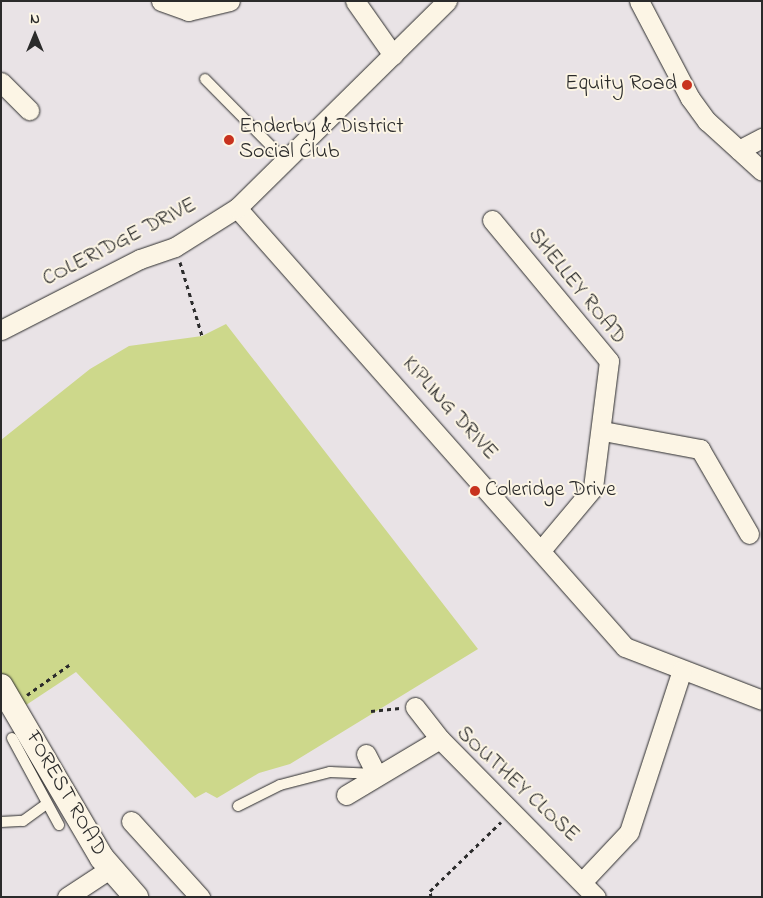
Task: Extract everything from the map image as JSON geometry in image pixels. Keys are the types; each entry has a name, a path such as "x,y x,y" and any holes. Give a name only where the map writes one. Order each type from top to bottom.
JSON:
{"street":[{"path":"161,1 188,11 230,1"},
{"path":"355,1 393,55"},
{"name":"COLERIDGE DRIVE","path":"1,330 140,259 175,247 237,208 447,1"},
{"path":"638,1 690,98 707,121 762,171"},
{"path":"4,92 29,110"},
{"path":"740,150 762,138"},
{"name":"KIPLING DRIVE","path":"237,208 542,549 625,647 762,700"},
{"name":"SHELLEY ROAD","path":"492,220 609,361 603,431 594,488 542,549"},
{"path":"603,431 700,449 749,534"},
{"path":"583,881 629,832 682,670"},
{"name":"FOREST ROAD","path":"7,695 111,868 136,897"},
{"path":"416,707 440,739"},
{"name":"SOUTHEY CLOSE","path":"346,795 376,774 401,766 440,739 583,881 596,897"},
{"path":"366,754 376,774"},
{"path":"131,821 200,897"},
{"path":"67,897 111,868"}],"lane":[{"path":"205,79 286,161"},
{"path":"12,738 59,825"},
{"path":"238,806 280,786 330,772 376,774"},
{"path":"1,822 23,820 46,804"}],"path":[{"path":"175,247 202,336"},
{"path":"7,695 69,665"},
{"path":"371,711 416,707"},
{"path":"431,897 430,891 512,812"}],"green space":[{"path":"226,324 478,649 290,764 259,773 217,798 206,792 195,798 76,672 17,711 1,686 1,440 90,369 129,346 202,336"}],"place":[{"name":"Equity Road","path":"687,85"},
{"name":"Enderby & District Social Club","path":"229,140"},
{"name":"Coleridge Drive","path":"475,491"}]}
